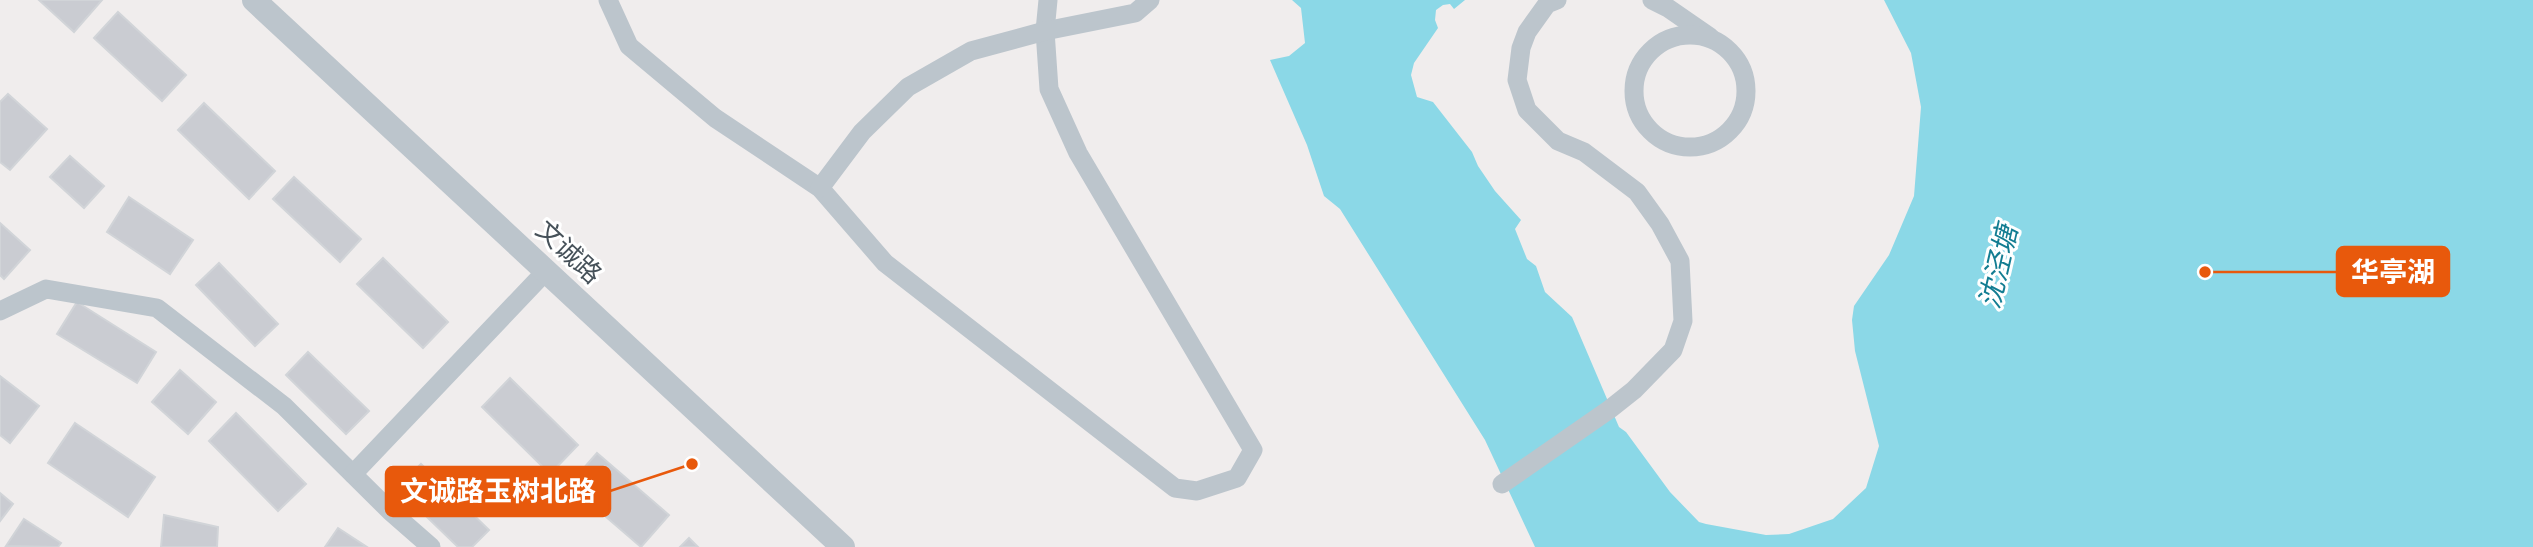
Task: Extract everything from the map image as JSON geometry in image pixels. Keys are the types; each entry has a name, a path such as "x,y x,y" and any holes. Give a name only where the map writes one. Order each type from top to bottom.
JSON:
{"street":[{"name":"文诚路","path":"254,0 844,547"},
{"path":"608,0 629,46 715,118 820,188 885,263 1175,488 1197,491 1237,478 1253,450 1078,153 1049,89 1045,31 1048,0"},
{"path":"820,188 862,132 908,88 971,51 1045,31 1135,13 1150,0"},
{"path":"1502,484 1634,390 1673,350 1684,321 1680,261 1660,224 1637,192 1584,152 1558,141 1527,110 1517,80 1521,48 1527,32 1547,4 1557,0"},
{"path":"1652,0 1668,8 1715,40 1730,51 1741,65 1746,83 1746,101 1740,119 1729,133 1714,143 1696,148 1678,147 1660,140 1646,127 1636,110 1633,91 1636,72 1646,56 1660,43 1677,36 1696,35 1715,40"},
{"path":"353,474 546,271"},
{"path":"0,311 46,289 157,308 284,406 390,512 430,547"}],"water":[{"name":"沈泾塘","path":"1292,0 1465,0 1454,9 1450,4 1436,10 1438,28 1414,63 1411,75 1417,97 1433,102 1472,152 1495,191 1521,220 1515,229 1527,259 1536,266 1545,292 1572,317 1619,427 1626,432 1670,492 1699,522 1766,535 1789,534 1833,519 1866,488 1879,446 1855,351 1852,320 1854,306 1889,255 1914,196 1921,107 1911,53 1884,0 2533,0 2533,547 1535,547 1485,440 1340,209 1324,196 1307,145 1270,60 1289,56 1305,43 1301,8"}],"building":[{"path":"39,0 102,0 74,32"},
{"path":"118,12 186,75 162,101 94,38"},
{"path":"8,94 47,129 10,170 0,162 0,102"},
{"path":"204,103 275,171 249,199 178,130"},
{"path":"70,156 104,186 84,208 50,177"},
{"path":"294,177 361,239 340,262 273,199"},
{"path":"129,197 193,240 170,274 107,232"},
{"path":"0,223 30,250 4,279 0,275"},
{"path":"383,258 448,322 423,348 357,284"},
{"path":"219,263 278,324 255,346 196,285"},
{"path":"77,302 156,352 137,383 57,334"},
{"path":"308,352 369,411 346,434 286,375"},
{"path":"180,370 216,402 188,434 152,402"},
{"path":"0,376 39,406 10,443 0,435"},
{"path":"510,378 578,445 550,474 482,407"},
{"path":"236,413 306,484 278,511 209,441"},
{"path":"75,423 155,477 128,517 48,463"},
{"path":"597,453 669,515 641,547 569,485"},
{"path":"421,464 489,530 472,547 458,547 397,488"},
{"path":"0,493 13,504 0,521"},
{"path":"164,515 218,527 217,547 161,547"},
{"path":"24,519 61,543 58,547 6,546"},
{"path":"338,528 367,547 325,547"},
{"path":"689,538 698,547 680,547"}],"place":[{"name":"华亭湖","path":"2205,272"},
{"name":"文诚路玉树北路","path":"692,464"}]}
